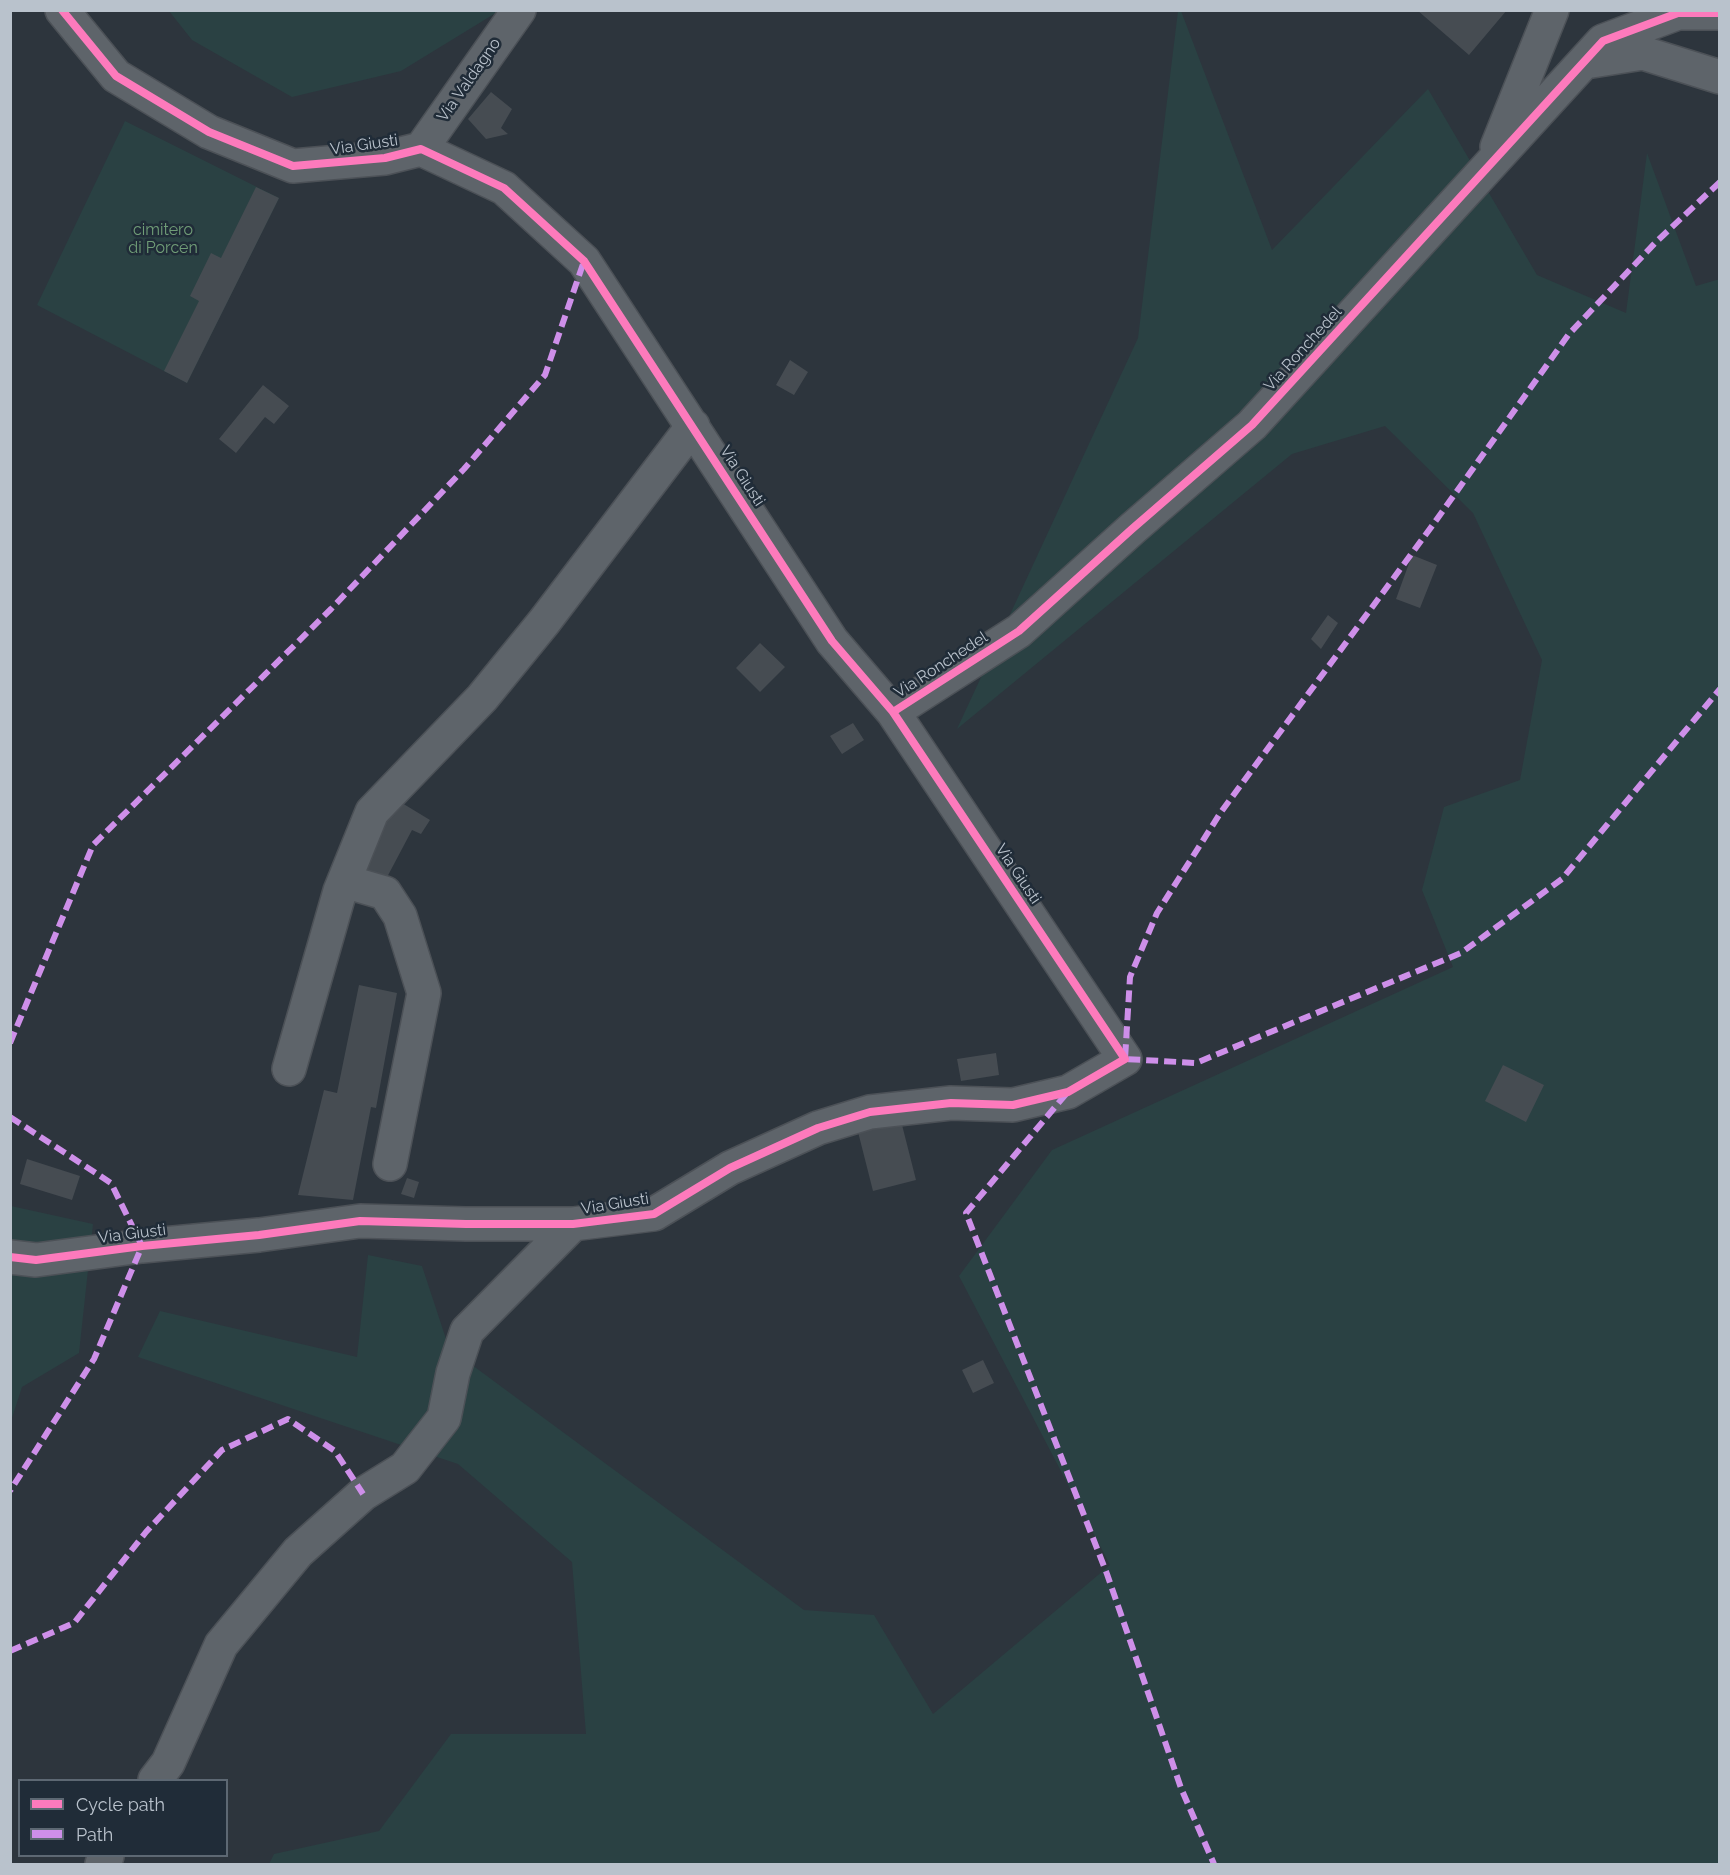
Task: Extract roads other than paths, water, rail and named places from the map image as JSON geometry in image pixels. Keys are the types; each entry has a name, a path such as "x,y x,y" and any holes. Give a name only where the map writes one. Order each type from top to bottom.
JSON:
{"street":[{"name":"Via Giusti","path":"10,1257 36,1260 142,1246 259,1235 360,1221 573,1224 654,1214 730,1168 818,1128 870,1112 951,1103 1013,1105 1068,1092 1125,1059 893,712 832,641 584,261 504,188 421,149 385,158 293,166 209,132 116,76 62,10"},
{"name":"Via Valdagno","path":"421,149 519,10"},
{"path":"1490,166 1525,73 1552,10"},
{"name":"Via Ronchedel","path":"893,712 1019,631 1252,425 1603,41 1678,14 1719,13"},
{"path":"1584,62 1643,53 1719,77"},
{"path":"289,1069 344,881 372,812 489,689 544,622 693,426"},
{"path":"344,881 385,893 400,916 424,993 390,1164"},
{"path":"156,1779 168,1763 221,1645 297,1552 363,1494 405,1468 444,1418 453,1373 467,1330 573,1224"}],"park label":[{"name":"cimitero di Porcen","path":"163,239"}]}
